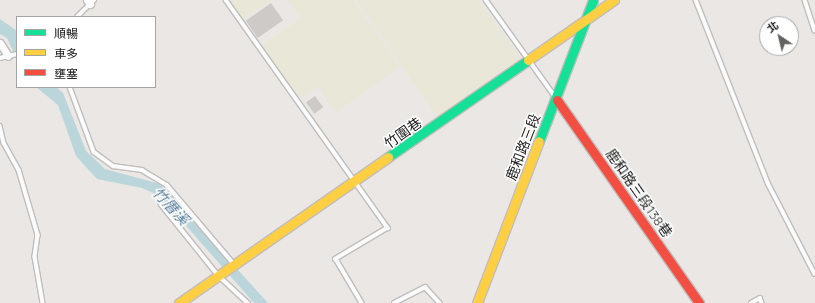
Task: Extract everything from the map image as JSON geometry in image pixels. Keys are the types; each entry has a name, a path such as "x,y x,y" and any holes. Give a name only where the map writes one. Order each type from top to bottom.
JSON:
{"street":[{"name":"鹿和路三段","path":"477,303 557,100 587,21 593,0"},
{"name":"竹圍巷","path":"179,303 234,264 356,183 587,21 614,0"},
{"path":"0,43 8,56"},
{"name":"鹿和路三段138巷","path":"557,100 699,303"}],"lane":[{"path":"226,0 388,228 336,259 362,303"},
{"path":"486,0 557,100"},
{"path":"696,0 768,183 815,274"},
{"path":"805,0 815,30"},
{"path":"78,16 90,1"},
{"path":"0,58 16,54"},
{"path":"70,88 86,138 94,152 113,166 142,170 167,185 234,264"},
{"path":"0,126 4,143 19,170 38,235 35,257 43,303"},
{"path":"161,204 218,275 248,303"},
{"path":"394,303 425,287 440,303"},
{"path":"752,303 760,298 762,303"}],"shaded area":[{"path":"229,0 272,0 243,20"},
{"path":"288,0 353,0 400,67 335,113 318,87 298,99 262,45 301,18"},
{"path":"356,0 479,0 521,58 438,119"}],"water":[{"path":"0,19 16,30 16,57 7,38 0,34"},
{"name":"竹厝溪","path":"37,88 57,88 63,93 86,151 105,169 160,184 268,303 254,303 160,196 142,188 97,179 76,156 58,105"}],"building":[{"path":"271,3 283,20 258,38 246,21"},
{"path":"315,96 323,107 314,114 306,102"}],"traffic: fast":[{"path":"539,141 593,0"},
{"path":"388,157 528,60"}],"traffic: slow":[{"path":"528,60 614,0"},
{"path":"477,303 539,141"},
{"path":"179,303 388,157"}],"traffic: jam":[{"path":"557,100 699,303"}]}
